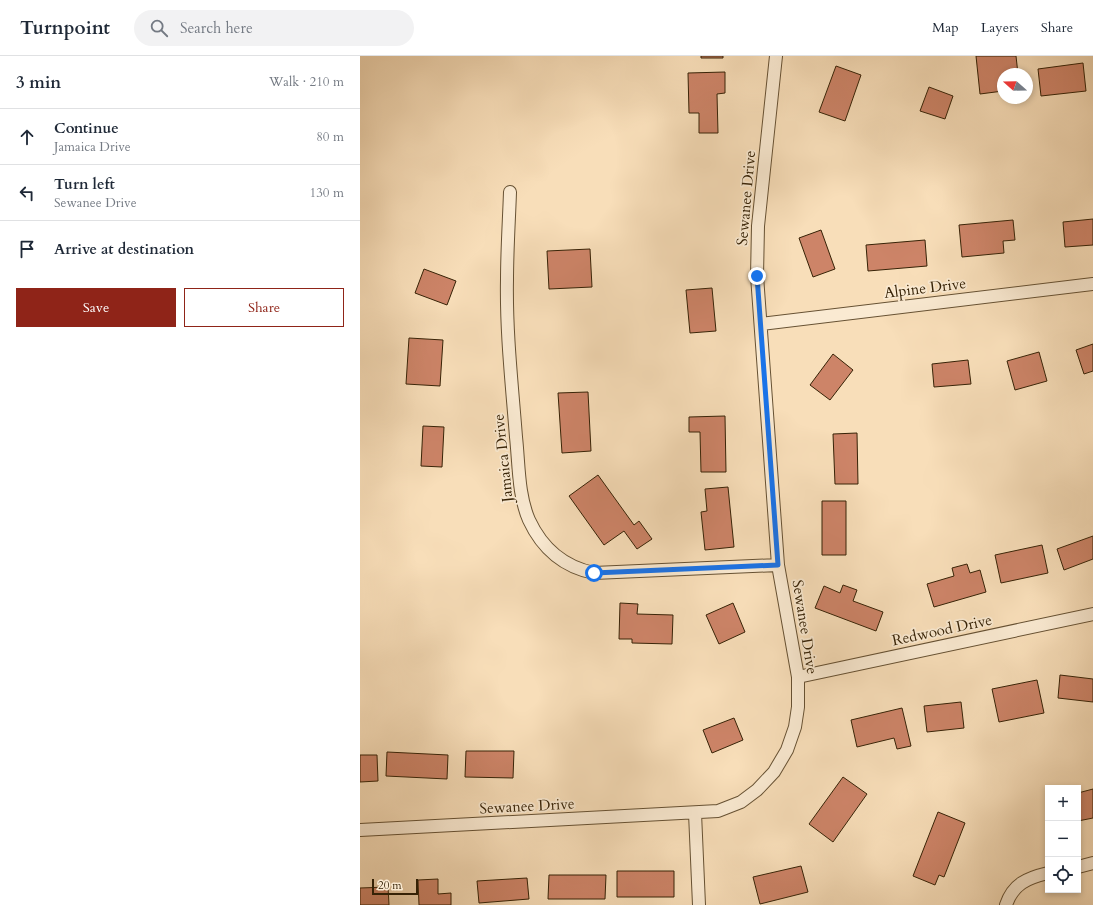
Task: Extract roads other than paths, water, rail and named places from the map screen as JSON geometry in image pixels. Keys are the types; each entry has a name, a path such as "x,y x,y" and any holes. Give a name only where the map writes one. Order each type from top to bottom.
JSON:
{"street":[{"name":"Sewanee Drive","path":"360,830 718,811 741,802 757,790 774,772 787,750 795,727 798,707 798,677 778,565 757,276 758,226 776,56"},
{"name":"Jamaica Drive","path":"510,192 507,280 510,360 522,495 528,520 538,537 551,552 566,564 579,570 594,573 778,565"},
{"name":"Alpine Drive","path":"761,324 1093,284"},
{"name":"Redwood Drive","path":"798,677 1093,614"},
{"path":"695,813 699,905"},
{"path":"1081,866 1093,863"},
{"path":"1006,905 1009,895 1019,884 1032,877 1045,874"}]}
